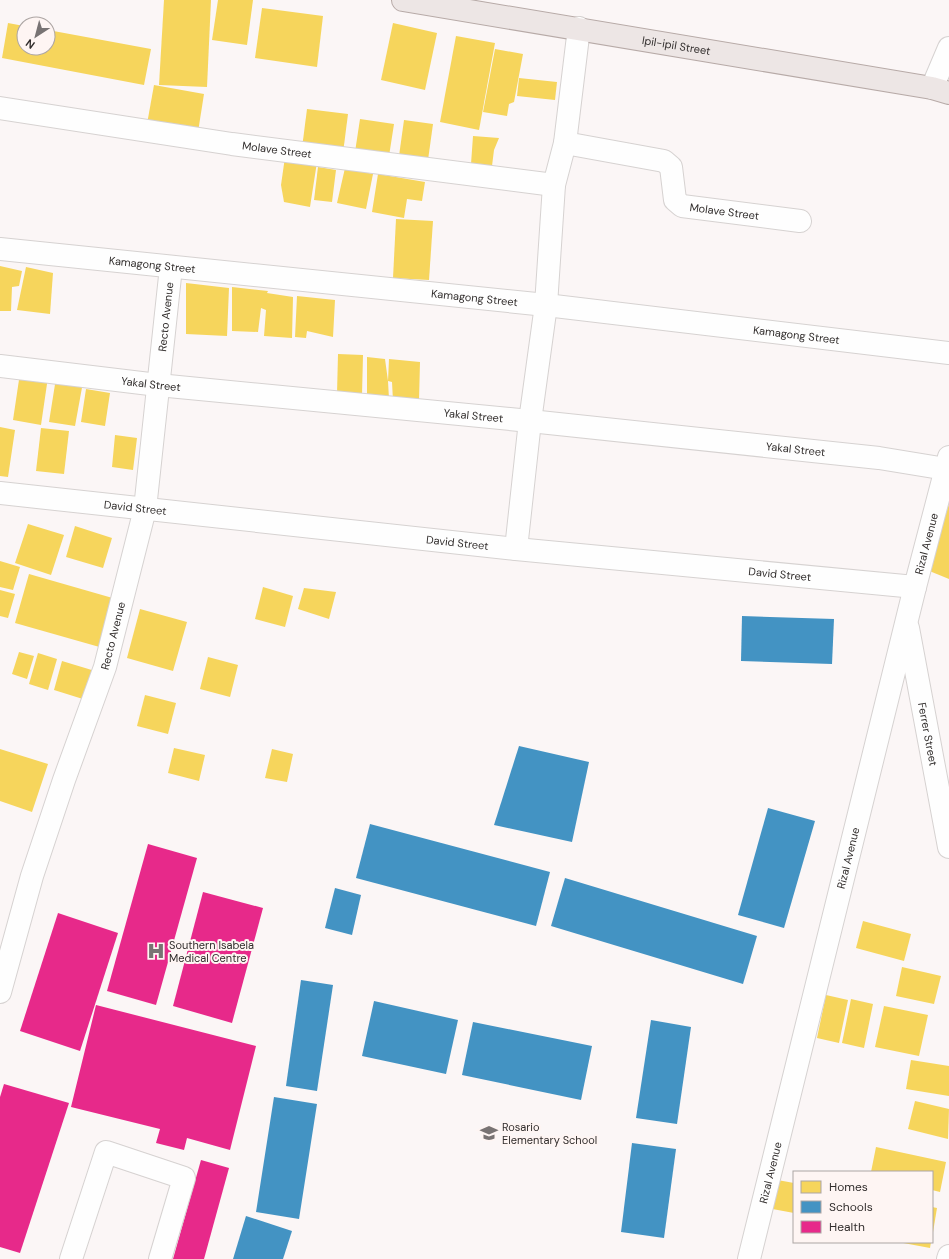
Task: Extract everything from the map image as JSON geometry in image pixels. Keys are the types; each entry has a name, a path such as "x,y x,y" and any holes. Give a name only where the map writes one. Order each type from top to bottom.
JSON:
{"main road":[{"name":"Ipil-ipil Street","path":"403,0 579,28 941,90"}],"street":[{"path":"516,549 530,421 546,304 554,185 565,143 579,28"},
{"path":"941,90 949,48"},
{"name":"Molave Street","path":"0,108 232,144 554,185"},
{"name":"Molave Street","path":"565,143 664,161 671,167 675,200 682,206 800,221"},
{"name":"Kamagong Street","path":"0,249 546,304 949,353"},
{"name":"Recto Avenue","path":"0,992 32,876 64,780 106,667 145,509 171,267"},
{"name":"Yakal Street","path":"0,366 158,385 530,421 879,458 948,463"},
{"name":"Rizal Avenue","path":"749,1259 915,587 948,463"},
{"name":"David Street","path":"0,493 516,549 915,587"},
{"name":"Ferrer Street","path":"907,621 949,847"},
{"path":"71,1259 106,1152 184,1178 160,1259"}],"building: Homes":[{"path":"164,0 211,0 207,87 159,85"},
{"path":"218,0 253,0 247,45 212,40"},
{"path":"262,8 323,16 317,67 255,58"},
{"path":"8,23 16,24 16,56 56,56 56,31 151,49 144,85 2,58"},
{"path":"393,23 437,33 425,90 381,80"},
{"path":"456,36 495,43 479,130 440,122"},
{"path":"495,49 523,54 514,102 509,104 507,116 483,112"},
{"path":"519,78 557,82 555,100 517,96"},
{"path":"154,85 204,94 198,132 147,124"},
{"path":"307,109 348,114 343,153 302,148"},
{"path":"360,119 394,124 389,156 355,152"},
{"path":"404,120 433,124 428,160 399,156"},
{"path":"473,136 499,138 494,150 492,166 471,164"},
{"path":"285,157 317,162 310,207 284,202 281,185"},
{"path":"318,167 336,170 332,202 314,200"},
{"path":"345,168 373,174 366,209 337,203"},
{"path":"378,174 425,182 422,201 407,199 404,218 372,212"},
{"path":"396,219 433,221 429,280 393,278"},
{"path":"0,266 22,271 19,286 12,287 11,311 0,311"},
{"path":"26,267 53,273 50,314 17,310"},
{"path":"186,283 229,288 227,336 186,334"},
{"path":"232,287 268,291 267,293 293,297 292,338 264,336 266,310 261,308 258,332 232,331"},
{"path":"297,296 335,300 333,337 307,331 306,338 295,337"},
{"path":"338,354 363,355 362,395 337,394"},
{"path":"367,357 385,359 389,399 367,397"},
{"path":"389,359 420,362 419,401 393,401 392,382 388,381"},
{"path":"20,373 48,377 41,425 13,420"},
{"path":"56,378 83,382 75,426 49,422"},
{"path":"86,389 110,393 105,426 81,422"},
{"path":"0,427 15,430 8,477 0,476"},
{"path":"41,428 69,431 64,474 36,471"},
{"path":"115,435 137,438 133,470 112,467"},
{"path":"949,504 949,579 927,570"},
{"path":"28,524 64,535 51,575 15,563"},
{"path":"75,526 112,538 103,568 66,557"},
{"path":"0,561 20,567 13,590 0,587"},
{"path":"29,574 116,599 103,648 15,623"},
{"path":"263,587 293,596 285,627 255,619"},
{"path":"304,588 336,592 329,619 298,609"},
{"path":"0,590 15,594 8,618 0,616"},
{"path":"140,609 187,622 173,671 127,658"},
{"path":"19,652 34,656 27,679 12,674"},
{"path":"38,653 57,659 48,690 29,684"},
{"path":"208,657 238,665 230,697 200,689"},
{"path":"62,661 95,671 86,700 54,690"},
{"path":"145,695 176,703 168,734 137,726"},
{"path":"174,748 205,755 199,781 168,773"},
{"path":"0,749 48,764 32,812 0,801"},
{"path":"272,749 293,754 287,782 265,778"},
{"path":"863,921 911,934 904,961 856,948"},
{"path":"902,967 941,976 934,1004 896,996"},
{"path":"826,995 848,1000 839,1043 817,1038"},
{"path":"851,999 873,1004 864,1048 842,1043"},
{"path":"884,1006 928,1015 919,1056 875,1047"},
{"path":"911,1060 949,1066 949,1096 906,1089"},
{"path":"915,1101 949,1109 948,1139 908,1129"},
{"path":"876,1147 946,1162 940,1192 933,1190 933,1171 871,1171"},
{"path":"772,1179 793,1183 793,1213 767,1208"},
{"path":"933,1207 937,1208 933,1232"},
{"path":"903,1243 931,1243 930,1248"}],"building: Schools":[{"path":"742,616 834,619 832,664 741,661"},
{"path":"519,746 589,762 572,842 494,825"},
{"path":"768,808 815,821 784,928 738,915"},
{"path":"370,824 550,872 536,926 356,878"},
{"path":"565,878 757,936 743,984 551,926"},
{"path":"335,888 361,895 352,935 325,928"},
{"path":"301,980 333,985 317,1091 286,1086"},
{"path":"374,1001 458,1020 446,1074 362,1056"},
{"path":"651,1020 691,1027 677,1124 636,1118"},
{"path":"473,1022 592,1046 581,1100 462,1075"},
{"path":"274,1097 317,1104 299,1219 256,1212"},
{"path":"632,1143 676,1149 664,1238 621,1232"},
{"path":"246,1216 292,1231 283,1259 233,1259"}],"building: Health":[{"path":"148,844 197,858 156,1005 107,991"},
{"path":"203,892 263,908 232,1023 173,1006"},
{"path":"58,913 118,933 80,1051 20,1031"},
{"path":"96,1005 256,1046 230,1150 187,1138 184,1150 156,1143 160,1129 71,1107"},
{"path":"4,1084 69,1103 20,1253 0,1247 0,1097"},
{"path":"201,1160 229,1168 204,1259 173,1259"}],"place":[{"name":"Southern Isabela Medical Centre","path":"156,951"},
{"name":"Rosario Elementary School","path":"489,1133"}]}
